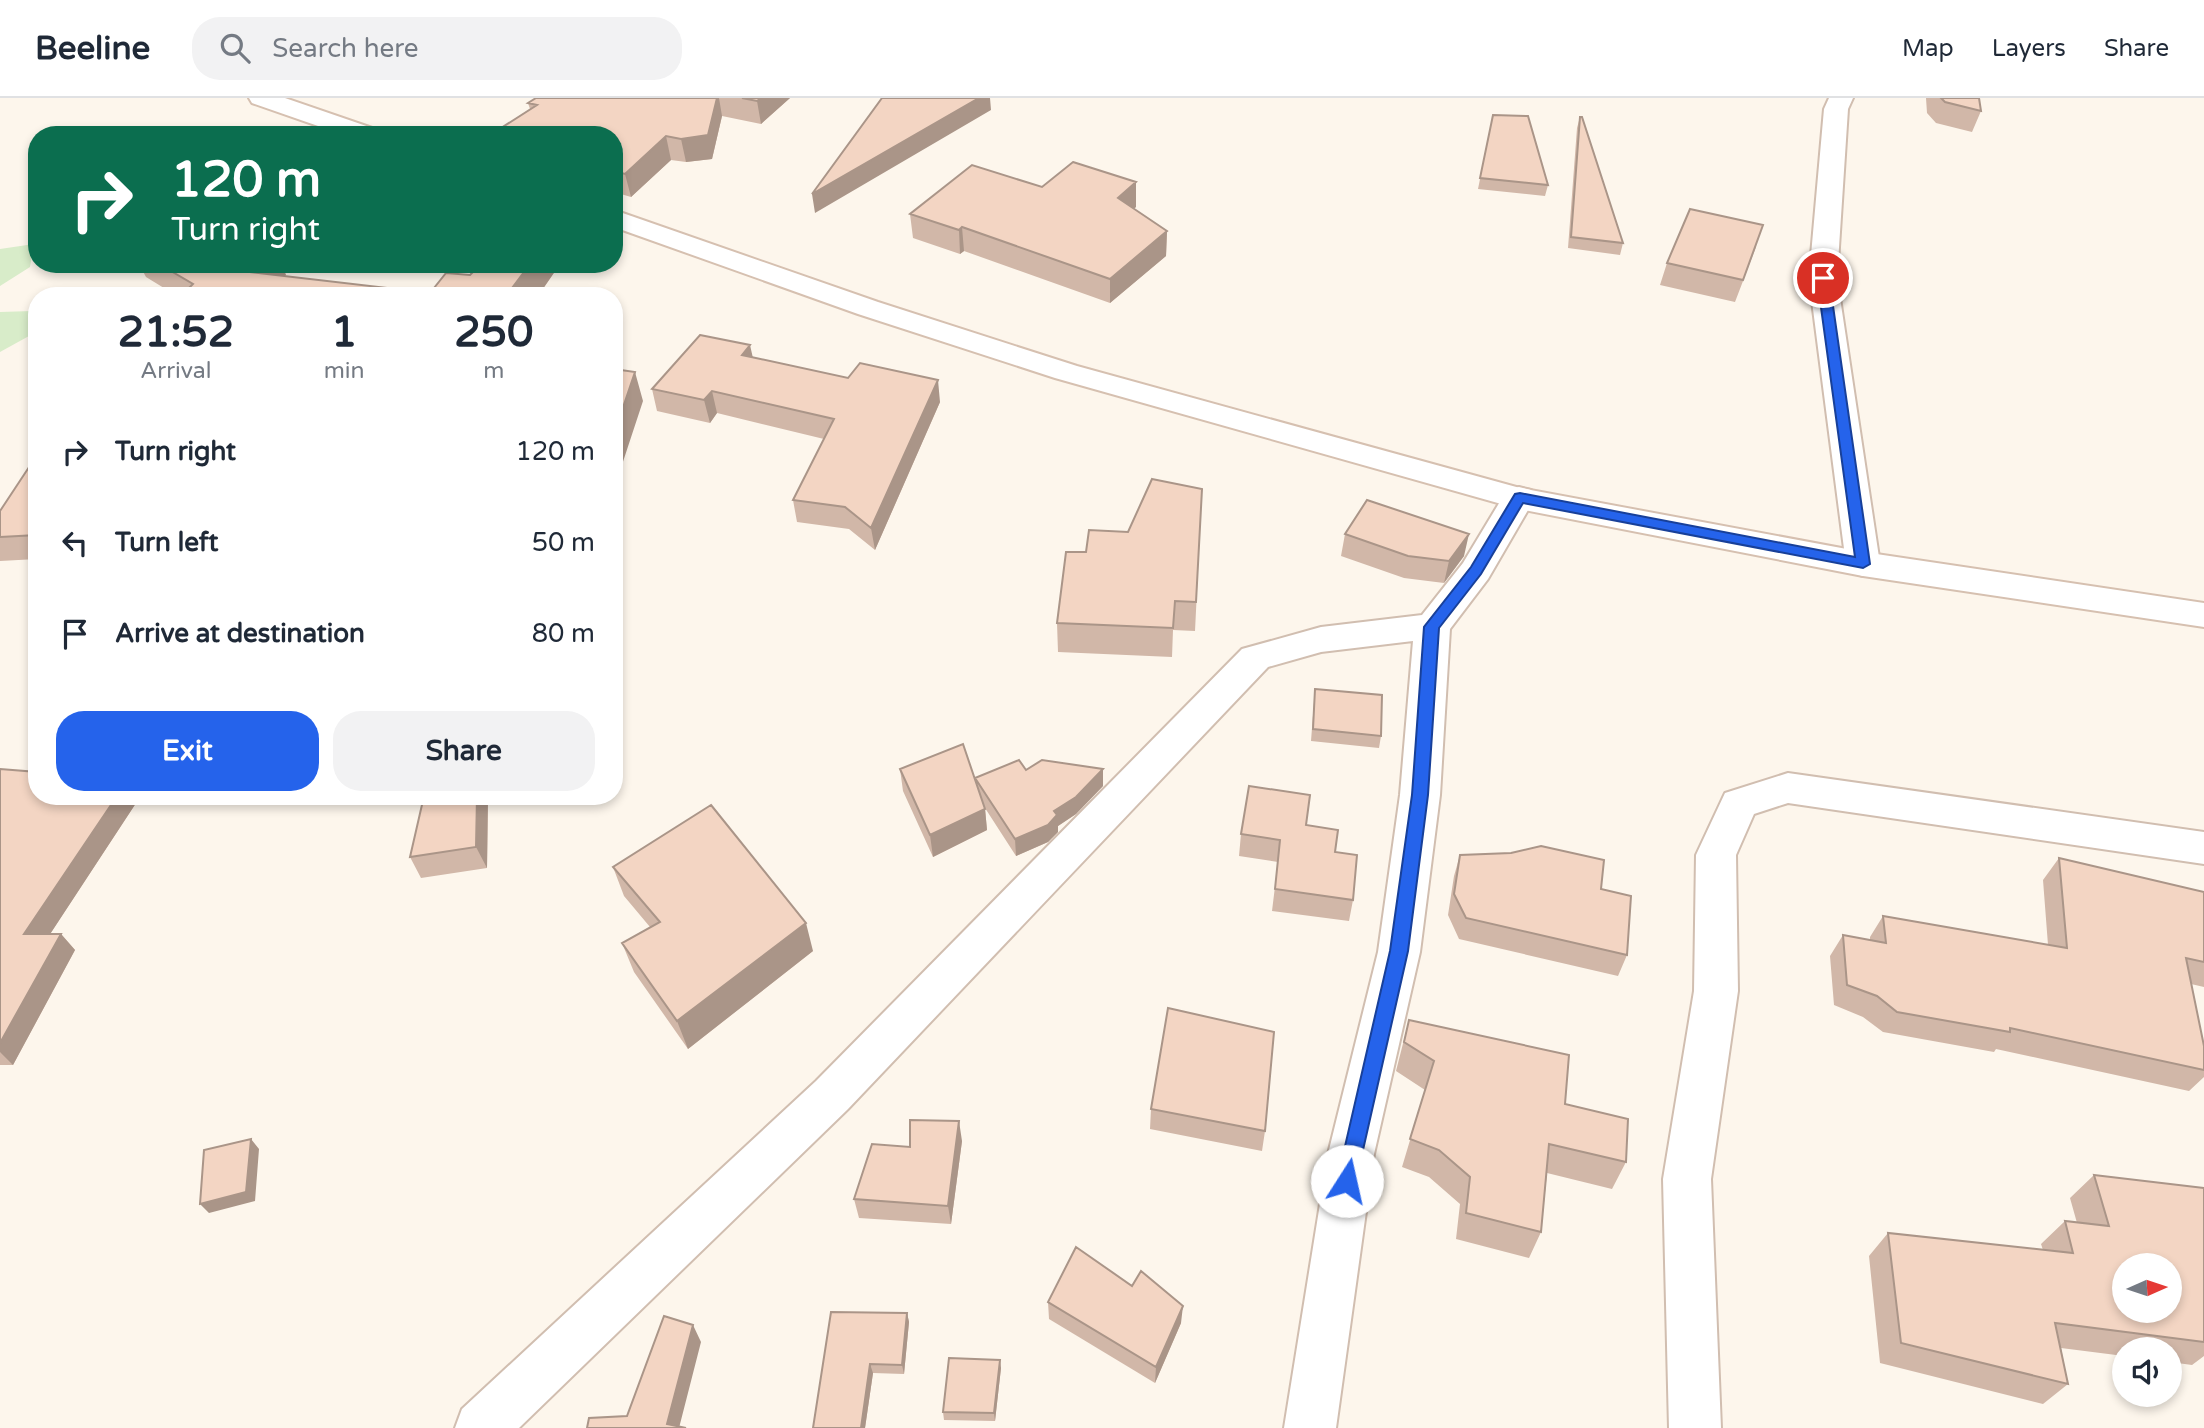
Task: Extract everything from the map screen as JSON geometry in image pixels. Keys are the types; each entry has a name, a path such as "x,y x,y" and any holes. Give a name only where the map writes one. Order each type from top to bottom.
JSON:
{"street":[{"path":"261,98 343,126"},
{"path":"1841,98 1836,109 1823,278 1863,564"},
{"path":"623,221 868,308 1066,372 1520,498 1863,564 2204,615"},
{"path":"1310,1428 1351,1154 1399,951 1420,795 1432,627 1476,571 1520,498"},
{"path":"481,1428 832,1095 1255,658 1297,643 1340,633 1432,627"},
{"path":"1695,1428 1687,1179 1716,991 1716,855 1738,804 1788,788 1845,794 2204,848"}],"green space":[{"path":"28,245 28,268 0,286 0,249"},
{"path":"28,311 28,337 0,352 0,312"}],"building":[{"path":"536,98 717,98 708,135 681,139 666,136 625,174 623,126 504,126 537,105 528,103"},
{"path":"882,98 979,98 812,194"},
{"path":"1941,98 1979,98 1981,111 1945,102"},
{"path":"1493,115 1528,116 1548,185 1480,178"},
{"path":"1582,117 1623,243 1571,237"},
{"path":"1073,162 1136,182 1118,198 1167,231 1110,279 962,227 959,230 910,214 972,165 1042,187"},
{"path":"1690,209 1763,225 1743,280 1667,263"},
{"path":"174,273 259,273 379,287 190,287 193,284"},
{"path":"446,273 523,273 513,287 435,287"},
{"path":"700,335 750,345 742,355 848,378 860,363 938,380 871,528 845,507 793,500 834,419 712,391 704,400 652,389"},
{"path":"623,370 635,372 623,407"},
{"path":"28,469 28,535 0,537 0,511"},
{"path":"1152,479 1202,489 1196,602 1175,601 1173,628 1057,623 1066,552 1086,552 1089,530 1128,532"},
{"path":"1367,500 1469,534 1449,561 1408,556 1345,534"},
{"path":"1315,689 1382,695 1381,736 1313,729"},
{"path":"963,744 985,809 930,835 900,769"},
{"path":"1019,760 1026,770 1042,760 1103,769 1076,797 1054,811 1057,815 1048,825 1015,839 975,778"},
{"path":"0,769 28,771 28,805 111,805 24,934 61,934 0,1043"},
{"path":"1249,786 1310,795 1306,825 1338,830 1335,852 1357,855 1353,900 1275,889 1280,840 1241,834"},
{"path":"422,805 477,805 476,847 410,857"},
{"path":"711,805 806,923 677,1021 622,943 660,922 613,867"},
{"path":"1541,846 1604,860 1601,889 1631,896 1627,955 1466,918 1454,894 1460,855 1511,853"},
{"path":"2059,858 2204,892 2204,962 2186,958 2204,1046 2204,1070 2010,1028 2010,1032 1897,1012 1877,996 1847,985 1843,935 1886,943 1883,916 2067,948"},
{"path":"1168,1008 1274,1032 1265,1131 1151,1109"},
{"path":"1409,1020 1569,1055 1565,1104 1628,1119 1626,1162 1549,1144 1541,1232 1466,1213 1470,1177 1439,1150 1410,1139 1434,1061 1404,1042"},
{"path":"910,1120 959,1121 948,1206 854,1199 872,1144 910,1147"},
{"path":"251,1139 246,1192 200,1204 204,1150"},
{"path":"2094,1175 2204,1188 2204,1342 2182,1339 2182,1337 2055,1323 2068,1384 1901,1343 1888,1233 2073,1253 2065,1221 2109,1226"},
{"path":"1076,1247 1132,1286 1141,1271 1183,1306 1156,1367 1048,1302"},
{"path":"831,1312 907,1313 902,1365 870,1364 861,1428 813,1428"},
{"path":"664,1316 693,1325 667,1424 686,1428 587,1428 589,1418 627,1416"},
{"path":"949,1358 1000,1360 994,1413 943,1412"}],"route":[{"path":"1347,1181 1399,951 1420,795 1432,627 1476,571 1520,498 1863,564 1823,278"}]}
